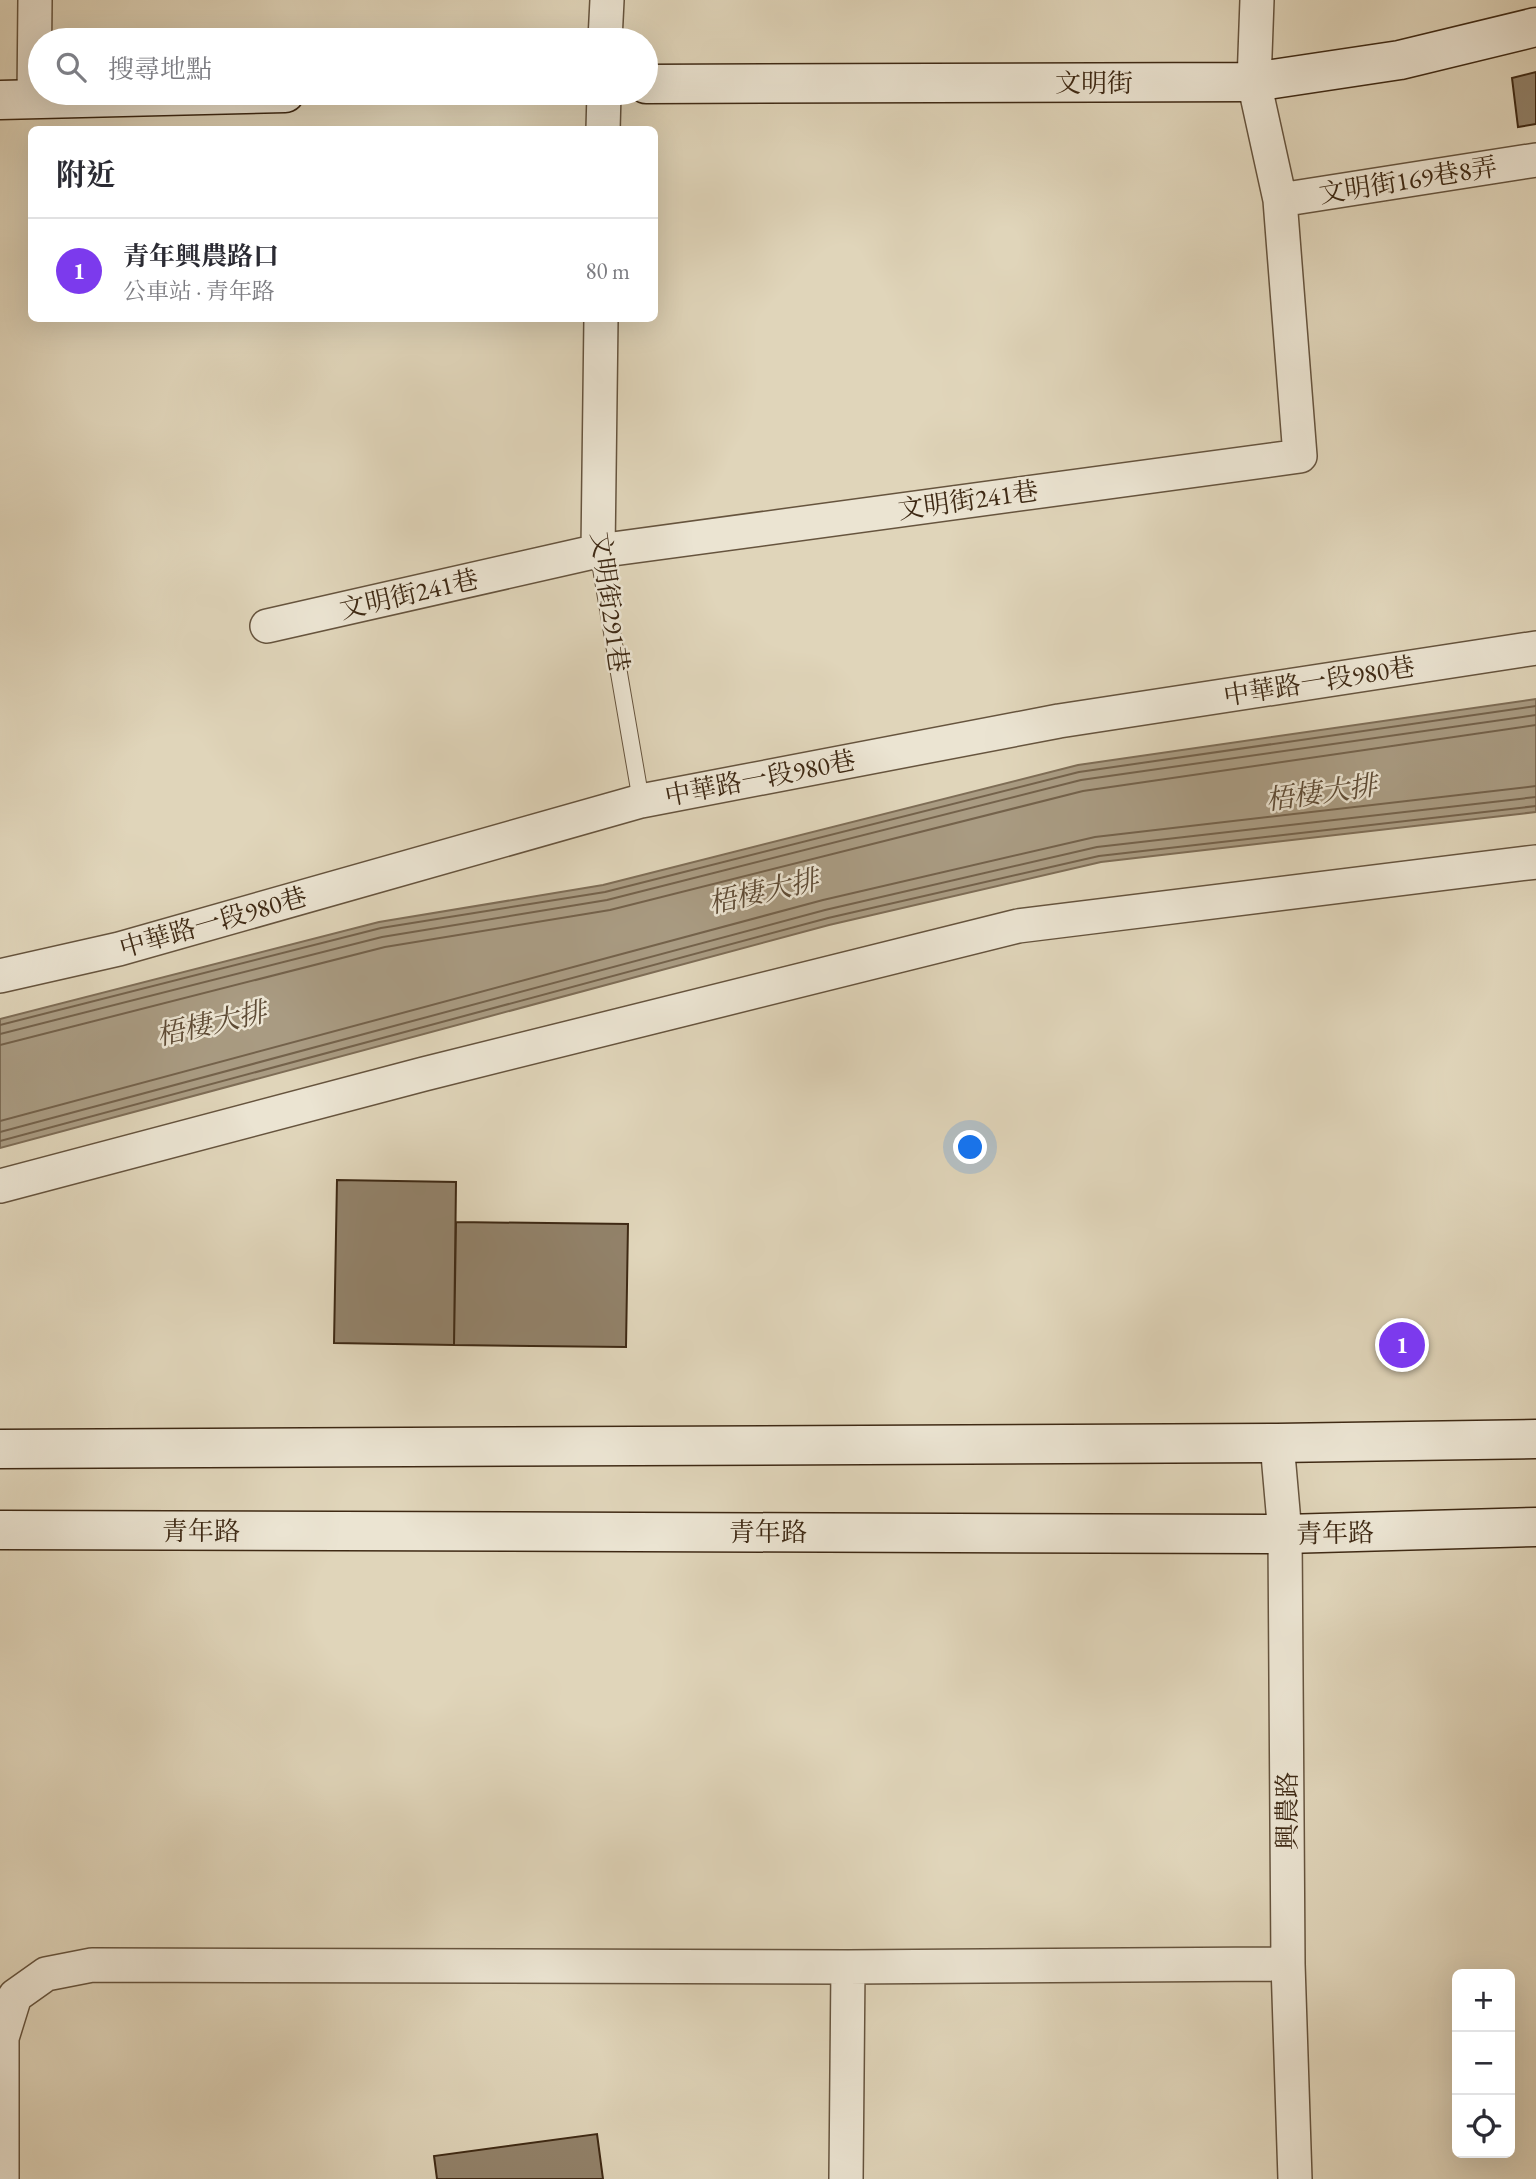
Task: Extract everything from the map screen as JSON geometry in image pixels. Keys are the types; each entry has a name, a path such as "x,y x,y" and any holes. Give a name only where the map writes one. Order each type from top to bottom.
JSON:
{"street":[{"path":"30,28 35,0"},
{"path":"606,28 607,0"},
{"name":"文明街241巷","path":"267,626 598,551 1300,456 1280,200 1254,82 1256,0"},
{"name":"文明街","path":"658,84 1254,82 1399,60 1536,27"},
{"path":"17,100 28,39"},
{"path":"603,126 604,105"},
{"name":"文明街169巷8弄","path":"1280,200 1536,160"},
{"name":"文明街291巷","path":"598,551 601,322"},
{"name":"中華路一段980巷","path":"0,976 119,949 641,800 1059,721 1536,648"},
{"path":"0,1186 424,1074 1018,926 1536,862"},
{"path":"0,1449 1278,1443 1536,1439"},
{"name":"興農路","path":"1278,1443 1285,1534 1288,1964 1294,2179"},
{"name":"青年路","path":"0,1530 1285,1534 1536,1528"},
{"path":"2,2179 2,2038 15,1996 46,1974 92,1965 848,1967 1288,1964"},
{"path":"845,2179 848,1967"}],"lane":[{"name":"文明街291巷","path":"598,551 641,800"}],"water":[{"name":"梧棲大排","path":"1536,699 1536,812 1101,862 829,925 0,1148 0,1019 379,922 603,885 1078,765"}],"building":[{"path":"1536,72 1536,124 1518,127 1512,78"},
{"path":"337,1180 456,1182 454,1345 334,1343"},
{"path":"456,1222 628,1224 626,1347 454,1345"},
{"path":"597,2134 603,2179 437,2179 434,2156"}],"place":[{"name":"青年興農路口","path":"1402,1345"}]}
